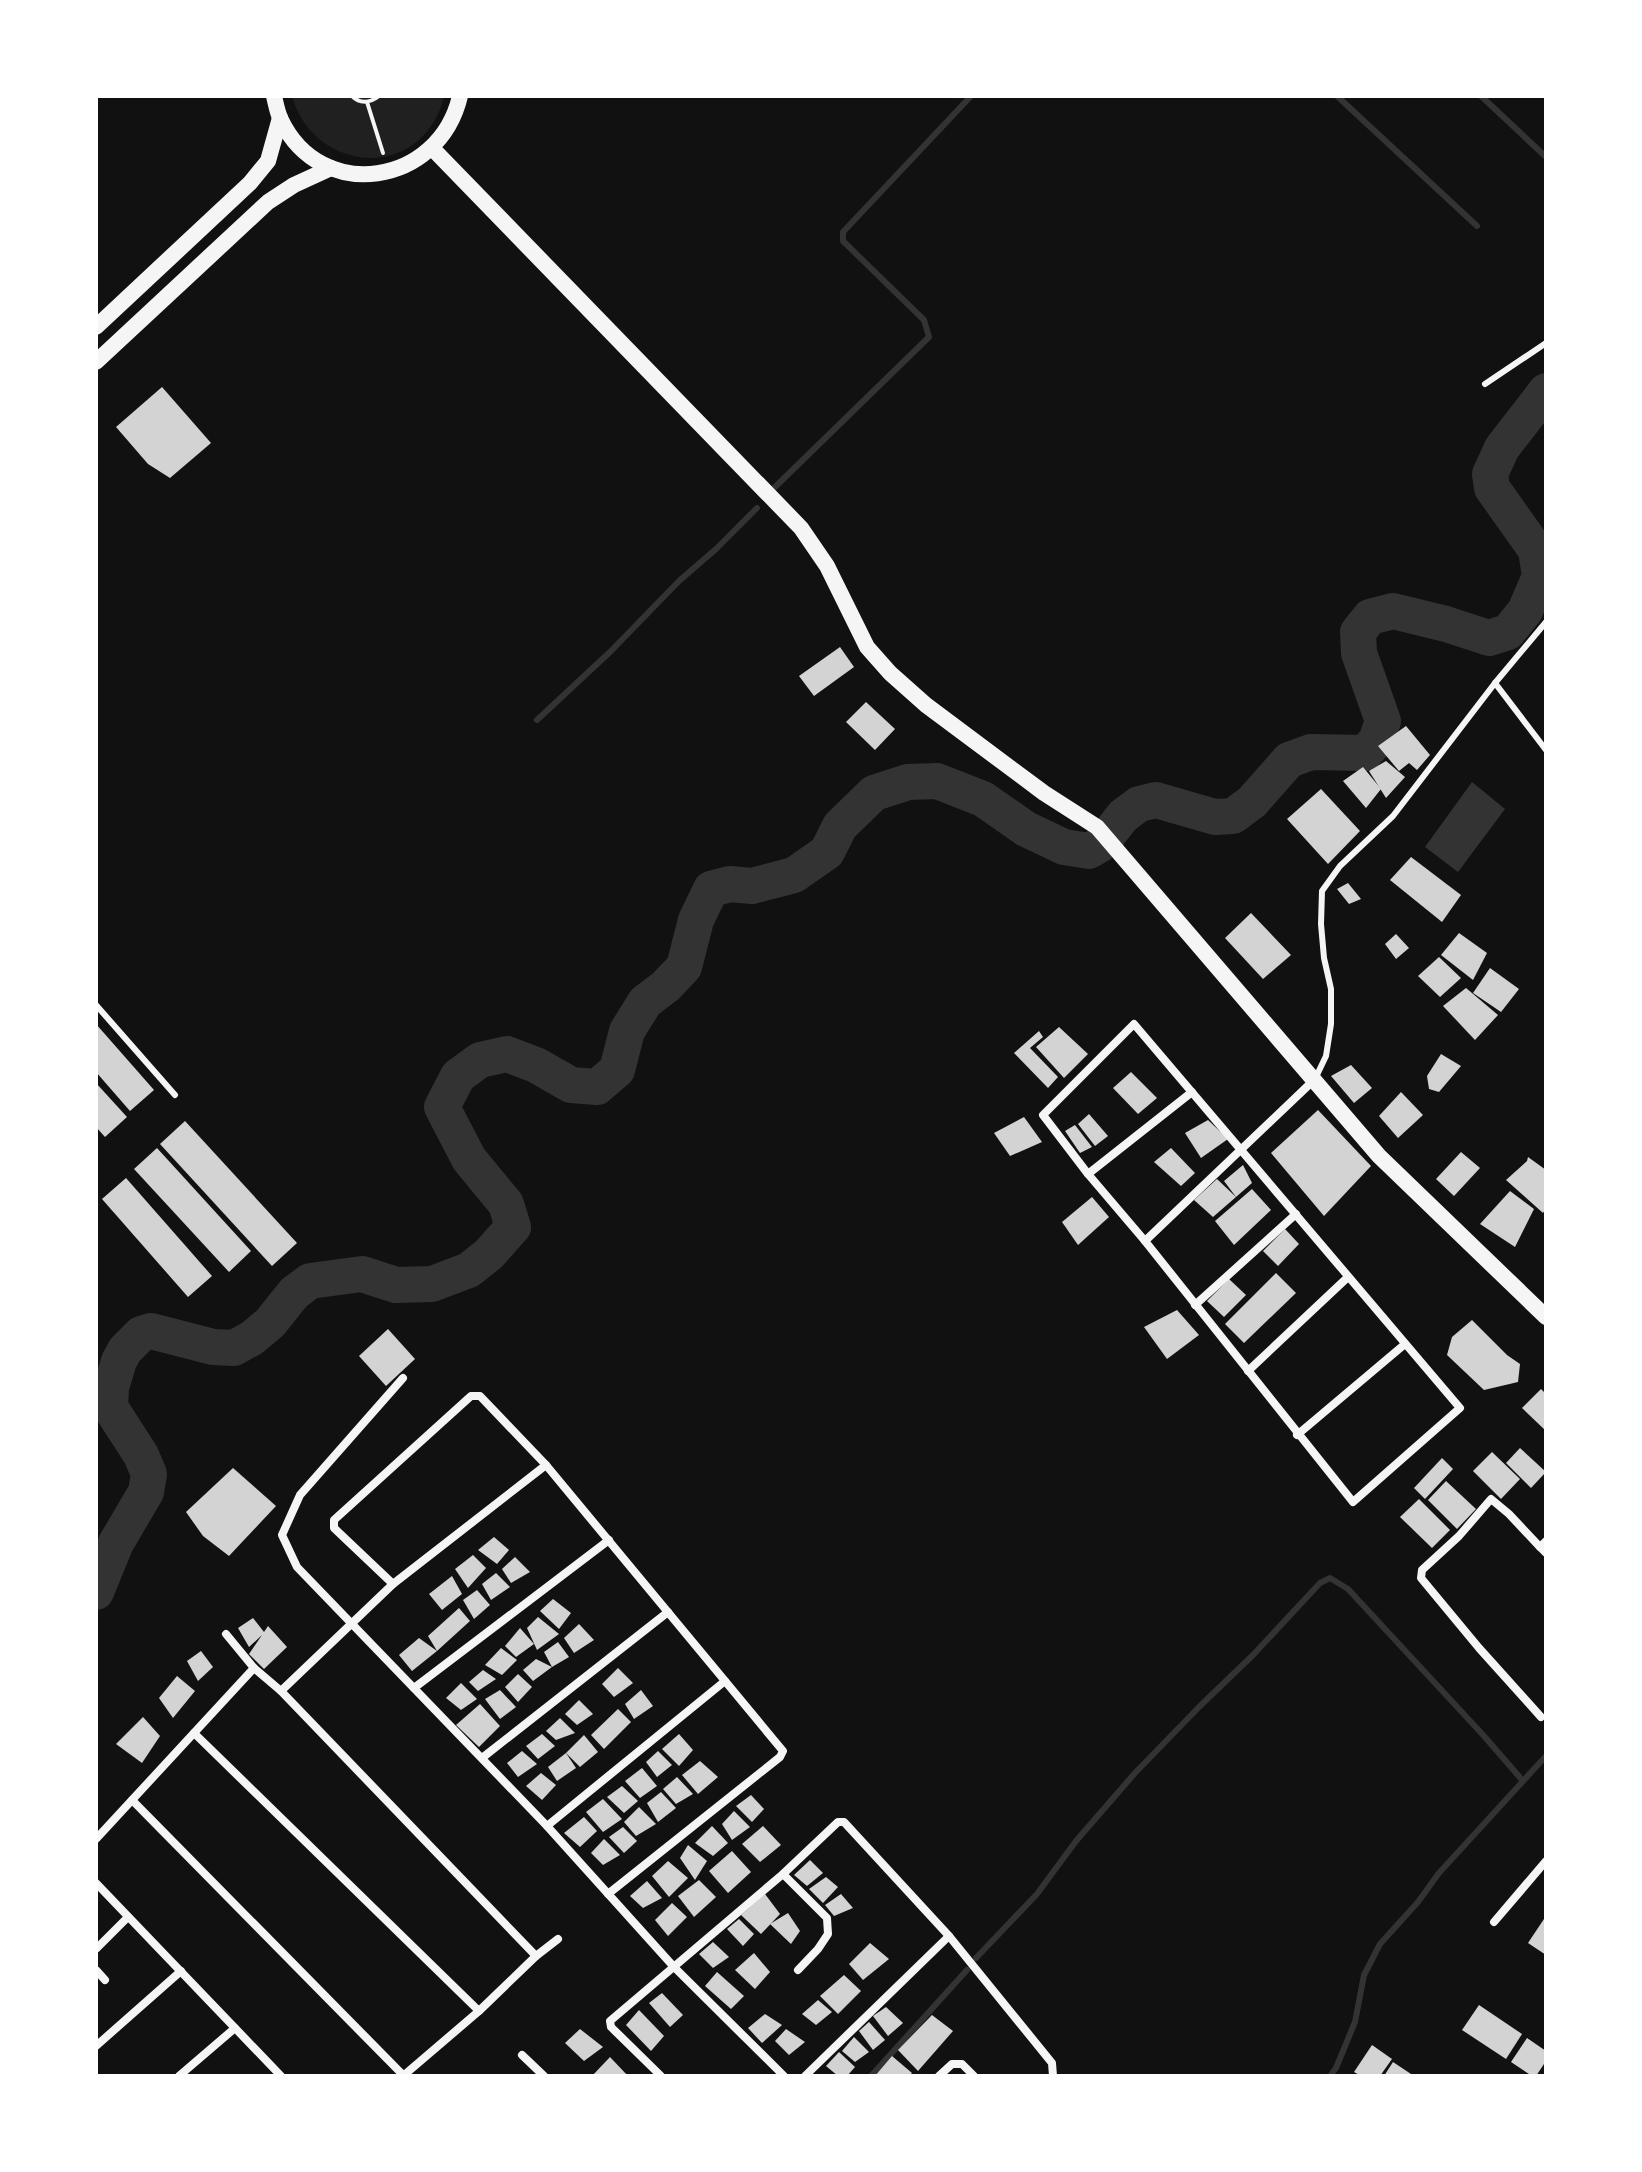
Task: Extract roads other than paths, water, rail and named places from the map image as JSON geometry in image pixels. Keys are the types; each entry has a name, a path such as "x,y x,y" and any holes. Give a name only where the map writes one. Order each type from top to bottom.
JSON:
{"main road":[{"path":"274,96 280,118 293,139 310,156 331,168 370,174 410,164 432,148 454,118 460,96"},
{"path":"96,327 250,183 268,161 280,118"},
{"path":"432,148 796,522 820,552 867,647 890,673 926,705 1044,793 1097,827 1360,1136 1543,1314"},
{"path":"96,362 268,202 294,185 331,168"}],"street":[{"path":"1134,1024 1192,1092 1460,1408 1353,1502 1043,1115 1134,1024"},
{"path":"1145,1241 1314,1080"},
{"path":"1088,1174 1192,1092"},
{"path":"1195,1305 1296,1214"},
{"path":"1248,1371 1348,1277"},
{"path":"1297,1435 1405,1344"},
{"path":"403,1378 300,1495 282,1535 297,1567 547,1826 674,1967 784,2076"},
{"path":"393,1584 334,1528 334,1520 471,1396 480,1396 546,1465 783,1751 608,1894"},
{"path":"281,1691 393,1584 546,1465"},
{"path":"1541,1717 1421,1578 1422,1570 1459,1536 1491,1499 1544,1547"},
{"path":"414,1688 609,1540"},
{"path":"482,1758 668,1612"},
{"path":"226,1634 254,1668 281,1691 536,1956"},
{"path":"96,1839 254,1668"},
{"path":"547,1826 725,1681"},
{"path":"194,1733 479,2011"},
{"path":"132,1800 403,2076 558,1939"},
{"path":"661,2076 610,2024 783,1874 838,1822 844,1822 949,1936 1052,2063 1053,2076"},
{"path":"1494,1922 1546,1861"},
{"path":"783,1874 827,1918 828,1934 798,1970"},
{"path":"1536,1874 1546,1881"},
{"path":"96,1883 281,2076"},
{"path":"96,1949 128,1917"},
{"path":"805,2076 949,1936"},
{"path":"96,1970 105,1980"},
{"path":"96,2046 181,1971"},
{"path":"179,2076 235,2028"},
{"path":"522,2055 538,2074"},
{"path":"939,2076 952,2064 962,2064 974,2076"}],"lane":[{"path":"1485,384 1546,343"},
{"path":"1314,1080 1326,1056 1331,1024 1331,989 1321,924 1322,891 1340,866 1393,816 1546,622"},
{"path":"1495,683 1546,750"},
{"path":"96,1005 175,1095"}],"waterway":[{"path":"772,490 929,337 924,320 843,241 843,232 971,96"},
{"path":"1337,96 1477,226"},
{"path":"1481,96 1546,157"},
{"path":"96,1592 116,1543 146,1492 149,1474 141,1455 110,1407 111,1388 119,1361 141,1334 151,1331 213,1347 234,1348 270,1323 294,1293 310,1281 362,1274 396,1285 432,1284 469,1270 489,1254 513,1227 506,1204 469,1159 442,1107 458,1076 480,1060 507,1054 536,1065 571,1085 597,1087 617,1070 627,1031 645,1002 684,967 696,920 711,889 730,884 752,886 794,875 827,852 840,826 874,793 908,782 937,781 983,799 1026,829 1064,847 1089,851 1101,844 1123,816 1139,804 1156,800 1215,817 1233,816 1252,802 1289,760 1311,752 1365,753 1376,741 1383,721 1359,653 1358,632 1370,617 1393,611 1489,638 1508,632 1525,611 1540,576 1536,550 1492,488 1490,474 1502,448 1546,391"},
{"path":"537,720 757,508"},
{"path":"976,1958 1037,1894 1076,1841 1135,1773 1320,1583 1330,1578 1348,1589 1523,1781"},
{"path":"1330,2076 1355,2022 1364,1975 1380,1944 1439,1873 1546,1756"},
{"path":"871,2076 967,1970"}]}
